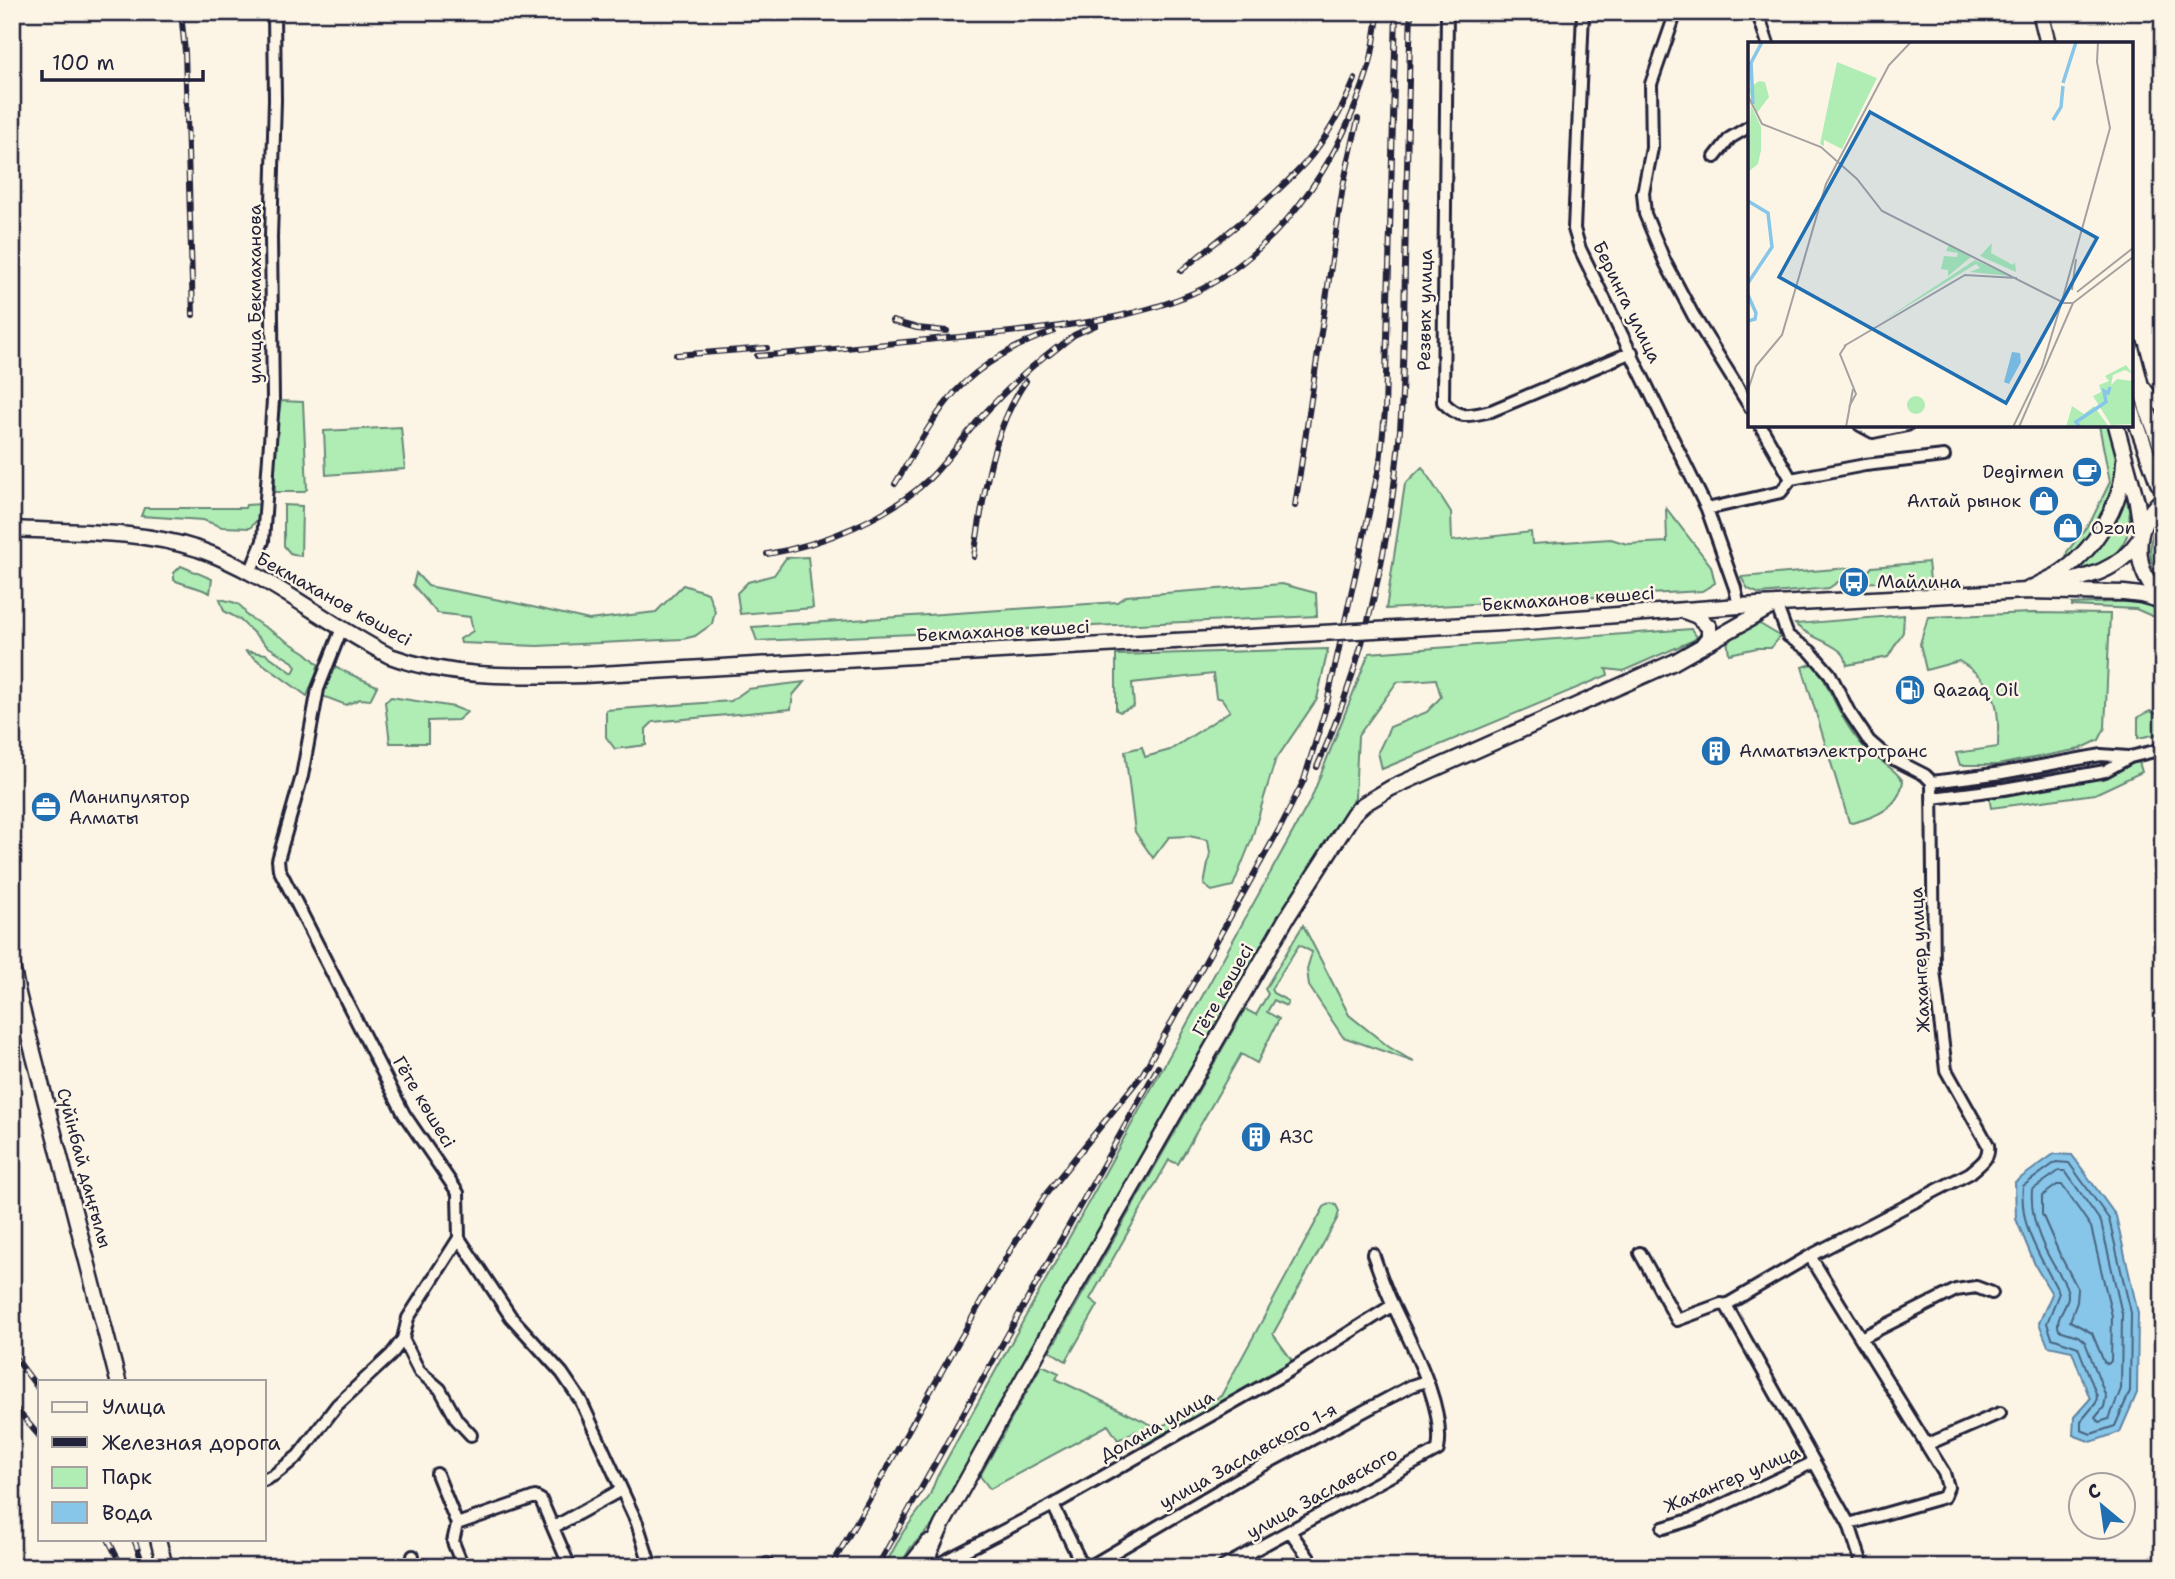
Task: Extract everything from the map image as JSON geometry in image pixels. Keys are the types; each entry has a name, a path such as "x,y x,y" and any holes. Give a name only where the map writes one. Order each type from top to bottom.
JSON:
{"main road":[{"path":"2040,12 2048,42"},
{"path":"2133,355 2152,426 2163,451"},
{"path":"2140,383 2149,397 2163,404"},
{"path":"2133,414 2158,483"},
{"path":"2116,427 2137,502 2142,568 2155,592 2163,600"},
{"path":"2026,591 2058,574 2075,560 2095,537 2114,506 2124,476 2124,461"},
{"name":"Бекмаханов көшесі","path":"2026,591 2096,575 2122,561 2140,535 2148,514 2163,499"},
{"name":"Бекмаханов көшесі","path":"12,529 153,538 201,550 250,573 382,652 415,665 489,676 583,675 2026,591 2124,593 2163,600"},
{"name":"Гёте көшесі","path":"923,1567 942,1525 1049,1332 1286,919 1354,813 1391,788 1674,662 1776,604"},
{"path":"1683,610 1709,627 1709,637 1701,648"},
{"name":"Сүйінбай даңғылы","path":"12,965 118,1380"},
{"name":"Гёте көшесі","path":"909,1567 942,1525"},
{"path":"158,1540 165,1567"}],"street":[{"name":"улица Бекмаханова","path":"250,573 263,541 273,400 271,237 275,100 274,12"},
{"name":"Резвых улица","path":"1447,12 1443,402 1453,413 1466,417 1491,411 1632,352"},
{"name":"Беринга улица","path":"1583,12 1574,229 1580,249 1707,509 1739,606"},
{"path":"1675,12 1651,84 1652,148 1643,193 1645,214 1665,262 1692,315 1748,404"},
{"path":"1738,12 1760,13 1767,42"},
{"path":"1715,157 1730,138 1748,127"},
{"path":"1761,427 1791,479"},
{"path":"1864,427 1873,432 1897,427"},
{"path":"1707,509 1781,492 1791,479 1865,465 1944,456"},
{"path":"1776,604 1787,636 1810,651 1830,674 1848,710 1869,741 1884,754 1925,775 1932,782 1933,798 2004,789 2105,771 2130,757 2163,749"},
{"name":"Гёте көшесі","path":"342,628 318,689 302,775 278,860 279,869 404,1114 458,1193 459,1238"},
{"path":"1932,782 2002,773 2101,755 2130,757"},
{"name":"Жахангер улица","path":"1640,1253 1677,1320 1721,1304 1726,1305 1810,1256 1970,1173 1985,1161 1989,1153 1988,1145 1946,1070 1934,970 1933,798"},
{"path":"266,1479 298,1456 337,1405 391,1355 403,1339 408,1318 459,1238 511,1317 562,1373 581,1401 637,1524 651,1567"},
{"path":"1373,1254 1392,1305 1409,1337 1426,1381"},
{"path":"1810,1256 1944,1473 1948,1487 1944,1497 1849,1524"},
{"path":"1861,1338 1956,1290 1976,1287 1992,1293"},
{"name":"Долана улица","path":"933,1567 1053,1504 1287,1372 1392,1305"},
{"name":"Жахангер улица","path":"1726,1305 1849,1524 1863,1567"},
{"path":"403,1339 419,1371 440,1389 457,1420 471,1435"},
{"name":"улица Заславского","path":"1223,1567 1438,1450 1438,1419 1426,1381"},
{"name":"улица Заславского 1-я","path":"1089,1567 1245,1475 1411,1386 1426,1381"},
{"path":"1926,1445 2000,1413"},
{"name":"Жахангер улица","path":"1663,1528 1693,1519 1814,1462"},
{"path":"437,1474 457,1524 453,1542 463,1567"},
{"path":"554,1527 621,1490"},
{"path":"457,1524 535,1497 541,1500 570,1567"},
{"path":"1053,1504 1083,1567"},
{"path":"1290,1531 1315,1567"}],"green space":[{"path":"281,401 303,402 307,489 303,492 275,492 275,438"},
{"path":"401,427 405,469 326,475 324,431"},
{"path":"2099,427 2110,427 2118,462 2116,485 2098,521 2066,560 2067,552 2091,521 2110,482"},
{"path":"1422,467 1451,512 1452,541 1531,532 1532,544 1611,539 1627,544 1667,542 1666,508 1711,566 1715,583 1702,591 1386,609 1405,484"},
{"path":"2125,493 2129,527 2118,551 2094,566 2062,576"},
{"path":"261,504 258,519 250,528 222,527 203,520 141,516 144,508 245,508 246,505"},
{"path":"284,505 302,506 301,556 290,553 284,546"},
{"path":"2163,514 2163,583 2153,566 2150,549 2154,531"},
{"path":"808,557 813,608 740,614 737,593 748,582 774,575 786,558"},
{"path":"1928,562 1930,580 1857,583 1872,567"},
{"path":"181,566 212,579 210,593 174,580 174,573"},
{"path":"1857,569 1829,588 1760,594 1748,589 1741,577"},
{"path":"416,573 428,586 589,620 656,612 683,585 708,593 715,611 712,624 695,636 683,639 537,646 461,643 460,639 473,631 470,617 437,613 413,585"},
{"path":"1282,584 1316,593 1317,616 757,641 752,627 1117,602 1126,596"},
{"path":"220,599 239,605 246,615 306,653 318,664 307,696 245,651 266,654 293,673 296,667 293,662 267,646 239,619 224,611"},
{"path":"2136,601 2163,611 2163,621 2136,609 2072,606 2072,604"},
{"path":"2032,613 2110,614 2105,728 2099,740 2080,749 1997,765 1960,765 1956,753 1998,747 1998,719 1994,697 1982,679 1959,661 1926,670 1920,644 1928,617"},
{"path":"1904,615 1903,632 1888,657 1847,665 1839,650 1795,624"},
{"path":"1760,624 1780,636 1771,648 1729,654 1727,639 1741,630"},
{"path":"1691,629 1697,637 1694,640 1623,671 1606,669 1608,675 1382,769 1378,752 1390,727 1427,712 1441,697 1436,679 1397,682 1358,736 1355,798 1217,1031 933,1525 911,1547 899,1567 884,1567 903,1532 929,1497 937,1477 1311,799 1369,653"},
{"path":"1328,649 1317,699 1275,761 1251,841 1233,886 1212,891 1204,885 1210,853 1208,840 1189,836 1169,837 1153,858 1135,832 1125,751 1142,747 1145,757 1170,750 1230,711 1222,699 1216,697 1213,674 1132,683 1134,706 1120,712 1116,710 1116,655"},
{"path":"1816,663 1844,719 1858,740 1903,781 1897,798 1891,805 1870,818 1849,822 1802,667"},
{"path":"330,665 377,686 370,700 360,699 346,705 320,695"},
{"path":"804,682 793,695 791,709 653,722 646,729 646,745 615,749 606,737 606,710 731,701 748,689"},
{"path":"391,697 454,707 467,712 458,720 428,721 428,743 390,743 385,702"},
{"path":"2150,711 2163,717 2163,733 2138,738 2138,717"},
{"path":"2139,762 2142,772 2095,794 1991,808 1989,796"},
{"path":"1303,925 1349,1015 1389,1047 1414,1062 1343,1037 1309,986 1307,969 1312,952 1299,945 1271,989 1273,993 1288,1001 1286,1006 1274,1000 1267,1012 1279,1019 1257,1063 1241,1054 1178,1164 1169,1160 1090,1299 1098,1305 1066,1361 1050,1351 1245,1009 1256,1015 1268,994 1265,989"},
{"path":"1331,1203 1336,1205 1339,1211 1337,1219 1273,1334 1291,1359 1284,1378 1147,1447 1135,1431 1118,1440 1108,1425 990,1489 980,1476 1041,1366 1059,1373 1056,1379 1158,1428 1221,1396 1324,1207"}],"water":[{"path":"2054,1154 2072,1155 2116,1216 2138,1313 2137,1393 2120,1432 2091,1442 2073,1435 2074,1417 2090,1399 2072,1351 2048,1346 2039,1323 2052,1294 2036,1267 2016,1219 2015,1182"}],"railway":[{"path":"181,12 185,52 193,315"},
{"path":"757,356 1012,332 1086,322 1157,306 1189,295 1216,281 1268,240 1291,215 1329,161 1344,132 1368,70 1379,12"},
{"path":"831,1567 1011,1249 1046,1194 1142,1075 1304,780 1326,707 1380,463 1385,411 1396,12"},
{"path":"1317,767 1334,727 1362,644 1382,559 1396,473 1403,368 1411,12"},
{"path":"1181,271 1261,205 1306,162 1334,122 1355,79"},
{"path":"1295,506 1343,186 1358,119"},
{"path":"892,321 917,328 947,331"},
{"path":"1049,355 1074,335 1096,325"},
{"path":"895,484 938,413 965,382 1000,356 1053,332"},
{"path":"767,554 810,544 854,527 914,492 937,471 999,398 1056,347"},
{"path":"676,355 767,348"},
{"path":"974,557 985,488 996,443 1026,381"},
{"path":"877,1567 1158,1067"},
{"path":"12,1353 38,1388"},
{"path":"12,1404 38,1435"},
{"path":"108,1540 122,1567"},
{"path":"134,1540 144,1567"}],"place":[{"name":"Degirmen","path":"2087,472"},
{"name":"Алтай рынок","path":"2044,501"},
{"name":"Ozon","path":"2068,528"},
{"name":"Майлина","path":"1854,582"},
{"name":"Qazaq Oil","path":"1910,690"},
{"name":"Алматыэлектротранс","path":"1716,751"},
{"name":"Манипулятор Алматы","path":"46,807"},
{"name":"АЗС","path":"1256,1137"}]}
